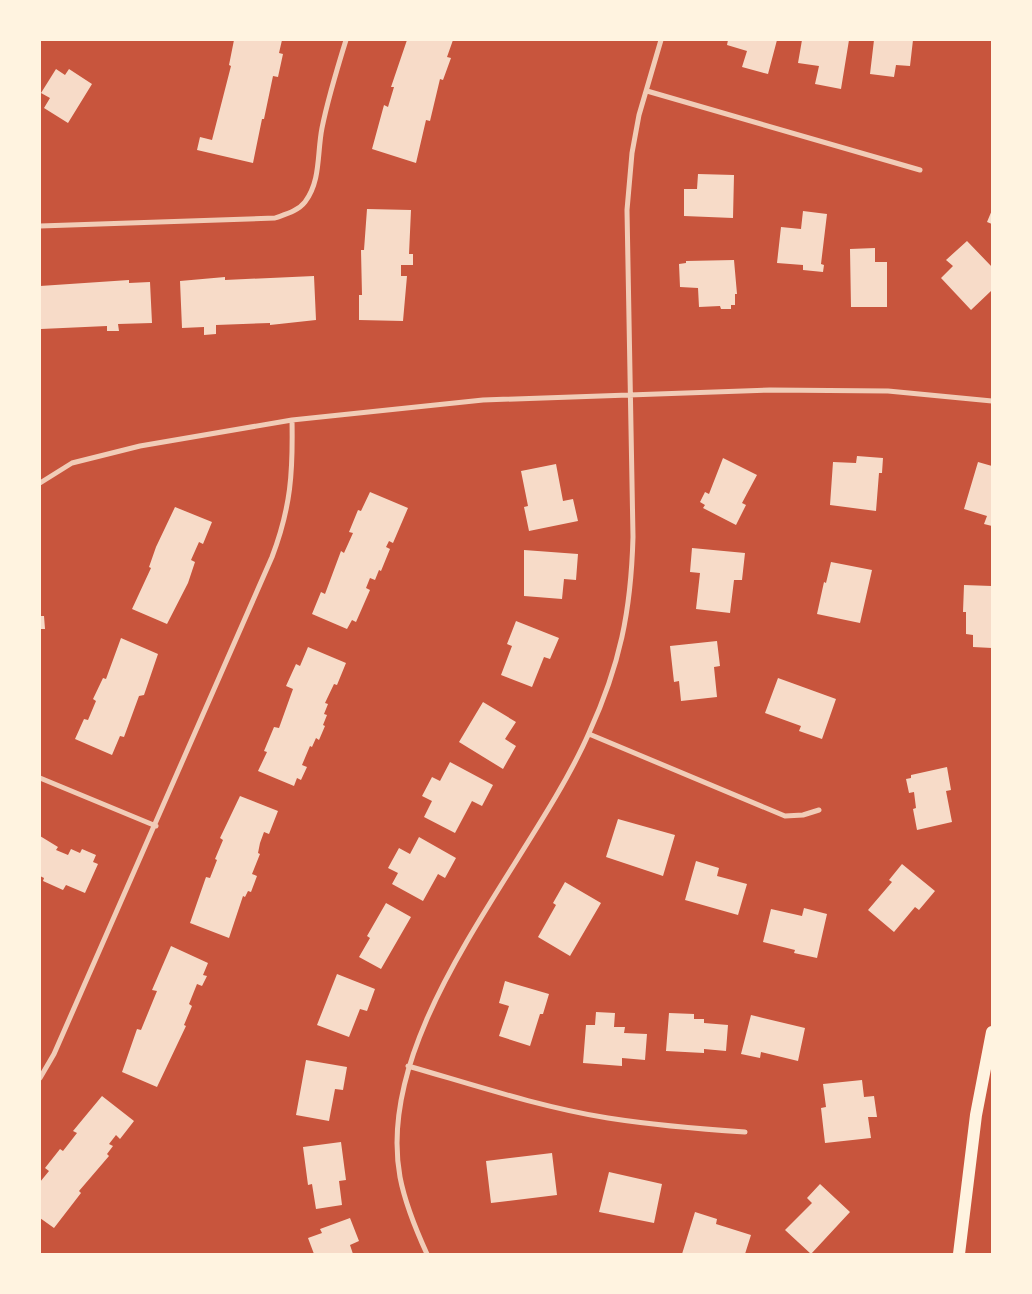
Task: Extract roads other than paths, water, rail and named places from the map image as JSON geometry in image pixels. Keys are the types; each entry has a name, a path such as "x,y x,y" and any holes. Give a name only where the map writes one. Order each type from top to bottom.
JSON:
{"main road":[{"path":"959,1254 976,1115 992,1032"}],"street":[{"path":"40,226 276,218 294,211 304,202 314,185 321,131 331,88 346,40"},
{"path":"427,1254 416,1229 400,1177 398,1136 401,1096 408,1066 419,1035 452,970 576,761 607,690 621,648 632,588 632,395 627,210 632,153 661,40"},
{"path":"647,91 920,170"},
{"path":"40,483 72,463 140,446 292,420 483,400 770,390 888,391 992,401"},
{"path":"40,1078 156,826 282,530 291,484 292,420"},
{"path":"589,734 786,816 803,815 819,810"},
{"path":"40,778 156,826"},
{"path":"40,1066 46,1068"},
{"path":"408,1066 547,1105 607,1117 693,1128 745,1132"}]}
